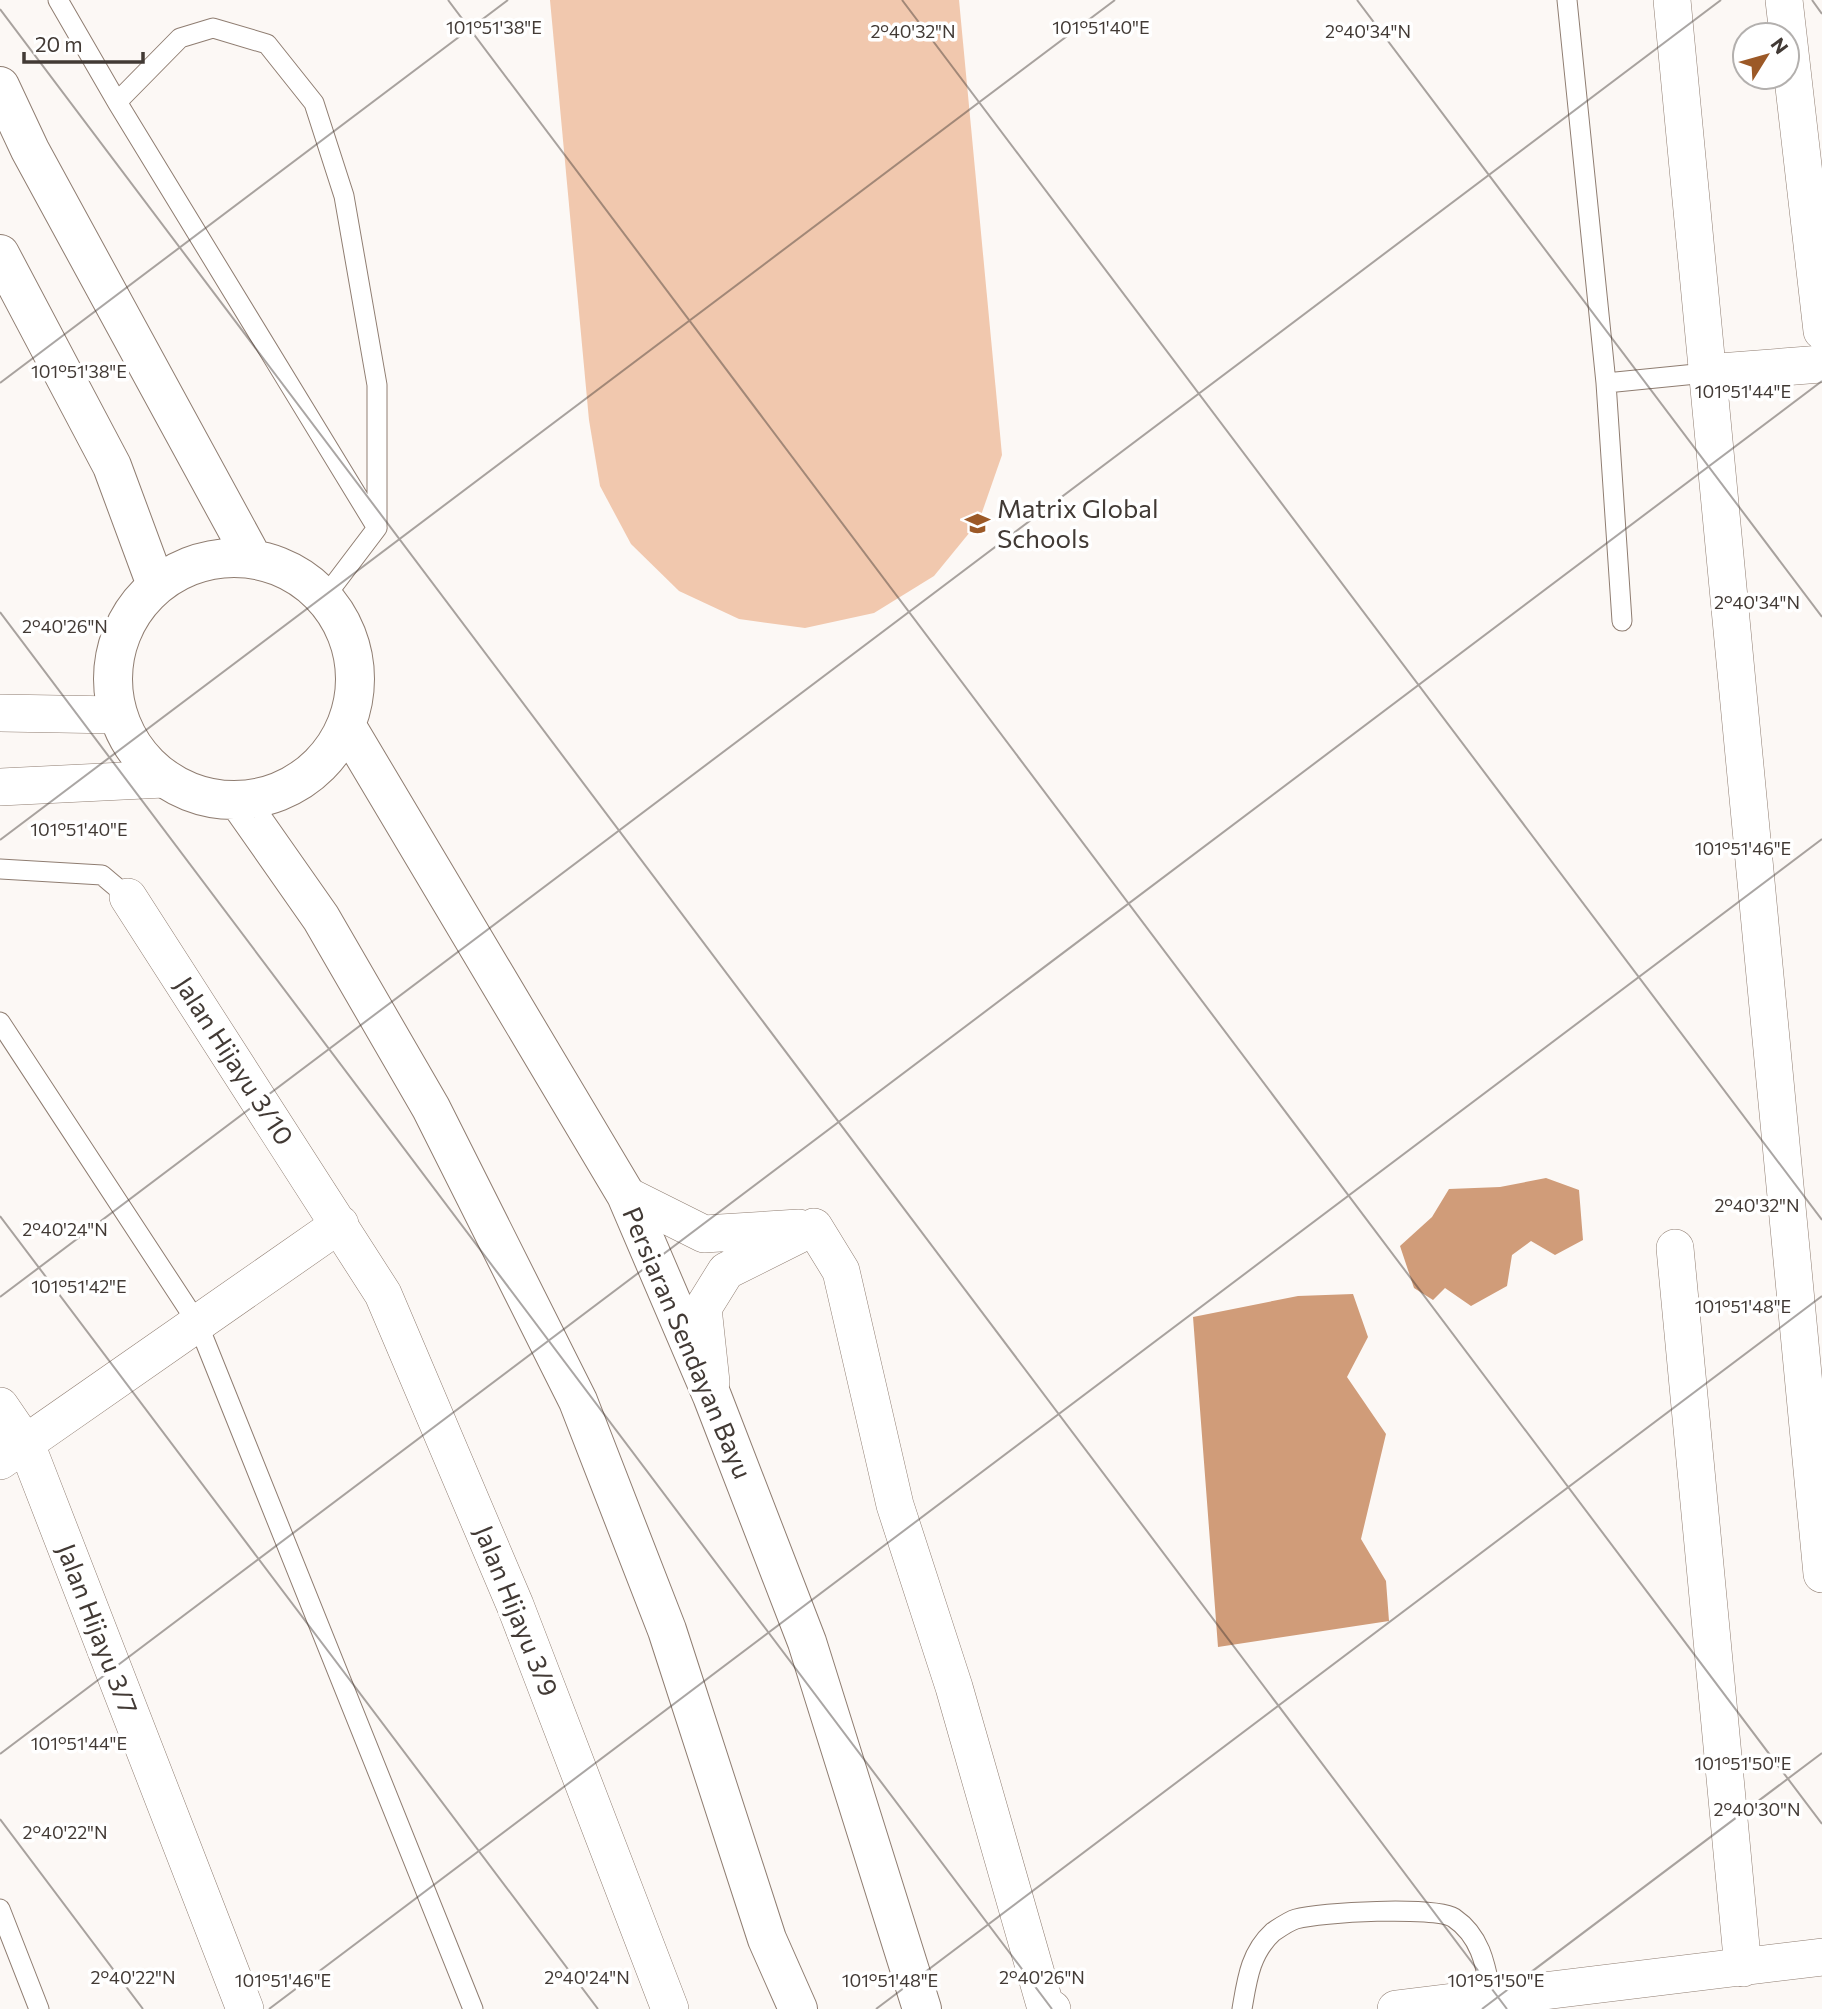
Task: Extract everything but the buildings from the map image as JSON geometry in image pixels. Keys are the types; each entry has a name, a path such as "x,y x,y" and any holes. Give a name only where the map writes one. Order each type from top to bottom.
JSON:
{"street":[{"path":"1672,0 1822,1574"},
{"path":"1784,0 1822,331"},
{"path":"0,86 30,150 138,352 253,559"},
{"path":"0,254 112,466 156,585"},
{"path":"1706,373 1822,364"},
{"path":"218,558 253,559 279,566 303,580 324,598 343,626 353,659 354,692 346,725 329,755 303,779 272,794 239,801 200,796 164,779 136,751 118,715 112,680 117,644 132,612 156,585 185,567 218,558"},
{"path":"0,713 118,715"},
{"name":"Persiaran Sendayan Bayu","path":"346,725 626,1195 712,1396 807,1642 922,2009"},
{"path":"0,787 164,779"},
{"path":"239,801 321,918 431,1108 579,1401 667,1630 767,1939 798,2009"},
{"name":"Jalan Hijayu 3/10","path":"128,897 340,1224"},
{"path":"626,1195 704,1234 814,1227"},
{"path":"13,1453 340,1224"},
{"name":"Jalan Hijayu 3/9","path":"340,1224 383,1294 515,1605 670,2009"},
{"path":"712,1396 703,1308 726,1271 814,1227"},
{"path":"814,1227 841,1271 895,1504 954,1687 1045,2005 1052,2009"},
{"path":"1675,1248 1743,1968"},
{"name":"Jalan Hijayu 3/7","path":"0,1406 13,1453 245,2009"},
{"path":"1396,2009 1743,1968 1822,1956"}],"lane":[{"path":"58,0 117,102 377,528"},
{"path":"1567,0 1606,383 1622,621"},
{"path":"117,102 180,38 213,28 267,44 314,103 344,196 377,385 377,528 324,598"},
{"path":"1606,383 1706,373"},
{"path":"0,869 102,875 128,897"},
{"path":"0,1022 198,1324 473,2009"},
{"path":"0,1909 39,2009"},
{"path":"1242,2009 1247,1976 1256,1950 1275,1931 1295,1919 1415,1909 1453,1917 1473,1936 1485,1959 1492,1998"}],"shaded area":[{"path":"550,0 959,0 1002,455 979,521 934,576 874,613 805,628 739,619 679,591 631,544 600,486 589,420"},
{"path":"1546,1178 1579,1190 1583,1240 1555,1255 1531,1241 1512,1255 1507,1286 1471,1306 1445,1288 1433,1300 1414,1288 1400,1246 1432,1217 1449,1189 1500,1187"},
{"path":"1353,1294 1368,1337 1347,1377 1386,1434 1361,1539 1386,1581 1389,1621 1218,1647 1193,1317 1298,1296"}],"place":[{"name":"Matrix Global Schools","path":"977,524"}]}
